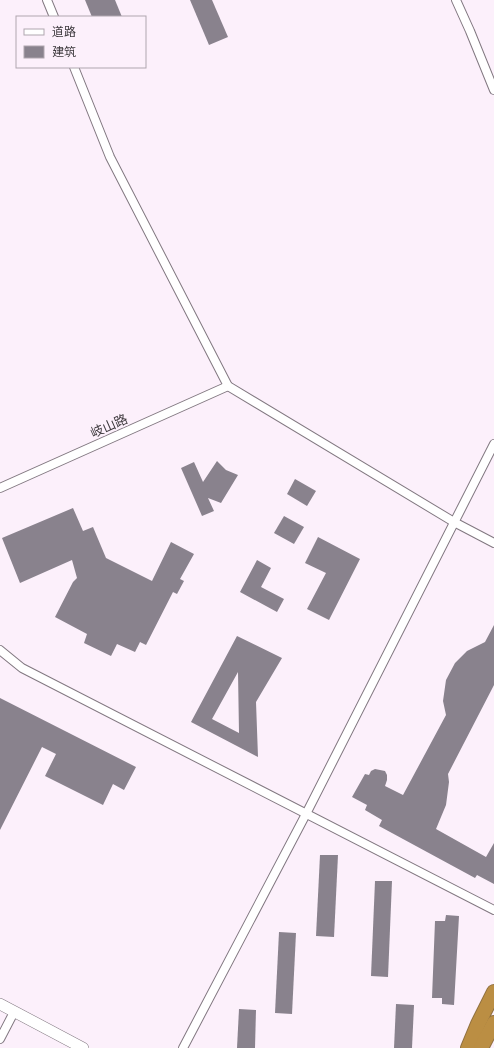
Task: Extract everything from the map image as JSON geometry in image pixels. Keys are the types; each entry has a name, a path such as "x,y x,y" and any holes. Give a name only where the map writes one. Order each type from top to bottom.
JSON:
{"highway":[{"path":"467,1048 494,992"},
{"path":"482,1048 494,1023"}],"main road":[{"path":"478,1024 494,988"},
{"path":"0,1004 83,1048"}],"street":[{"path":"47,0 54,16"},
{"path":"456,0 494,90"},
{"path":"74,68 110,157 228,386 454,522 494,542"},
{"name":"岐山路","path":"0,488 228,386"},
{"path":"183,1048 306,814 494,444"},
{"path":"0,652 22,668 494,910"},
{"path":"0,1039 14,1012"}],"building":[{"path":"85,0 115,0 122,16 92,16"},
{"path":"190,0 212,0 228,37 209,45"},
{"path":"217,461 226,470 238,475 221,503 208,498 214,511 202,516 181,468 194,462 203,482"},
{"path":"295,479 316,491 307,506 287,494"},
{"path":"73,508 83,531 93,527 106,558 152,581 171,542 194,554 180,579 184,581 177,594 173,592 146,645 140,642 135,652 117,644 111,656 84,643 87,634 55,617 73,582 77,578 72,560 20,583 2,538"},
{"path":"284,516 304,527 294,544 274,533"},
{"path":"318,537 360,559 329,620 307,609 326,573 305,563"},
{"path":"257,560 271,568 261,587 284,599 277,612 240,592"},
{"path":"494,625 494,685 448,774 449,782 446,805 436,829 486,857 494,843 494,884 477,875 475,878 379,826 382,820 365,810 367,805 352,797 365,774 369,775 371,771 375,769 385,771 387,780 385,786 403,795 446,715 443,701 446,680 455,663 467,651 485,642"},
{"path":"237,636 282,658 256,702 258,757 191,722","holes":["238,672 239,733 212,719"]},
{"path":"0,698 136,767 124,790 113,784 103,805 45,776 56,754 42,747 0,830"},
{"path":"320,855 338,855 334,937 316,936"},
{"path":"375,881 392,881 388,977 371,976"},
{"path":"446,915 459,916 454,1005 442,1004 442,998 432,998 435,921 445,921"},
{"path":"279,932 296,933 292,1014 275,1013"},
{"path":"396,1004 414,1005 412,1048 394,1048"},
{"path":"239,1009 256,1010 255,1048 237,1048"}]}
